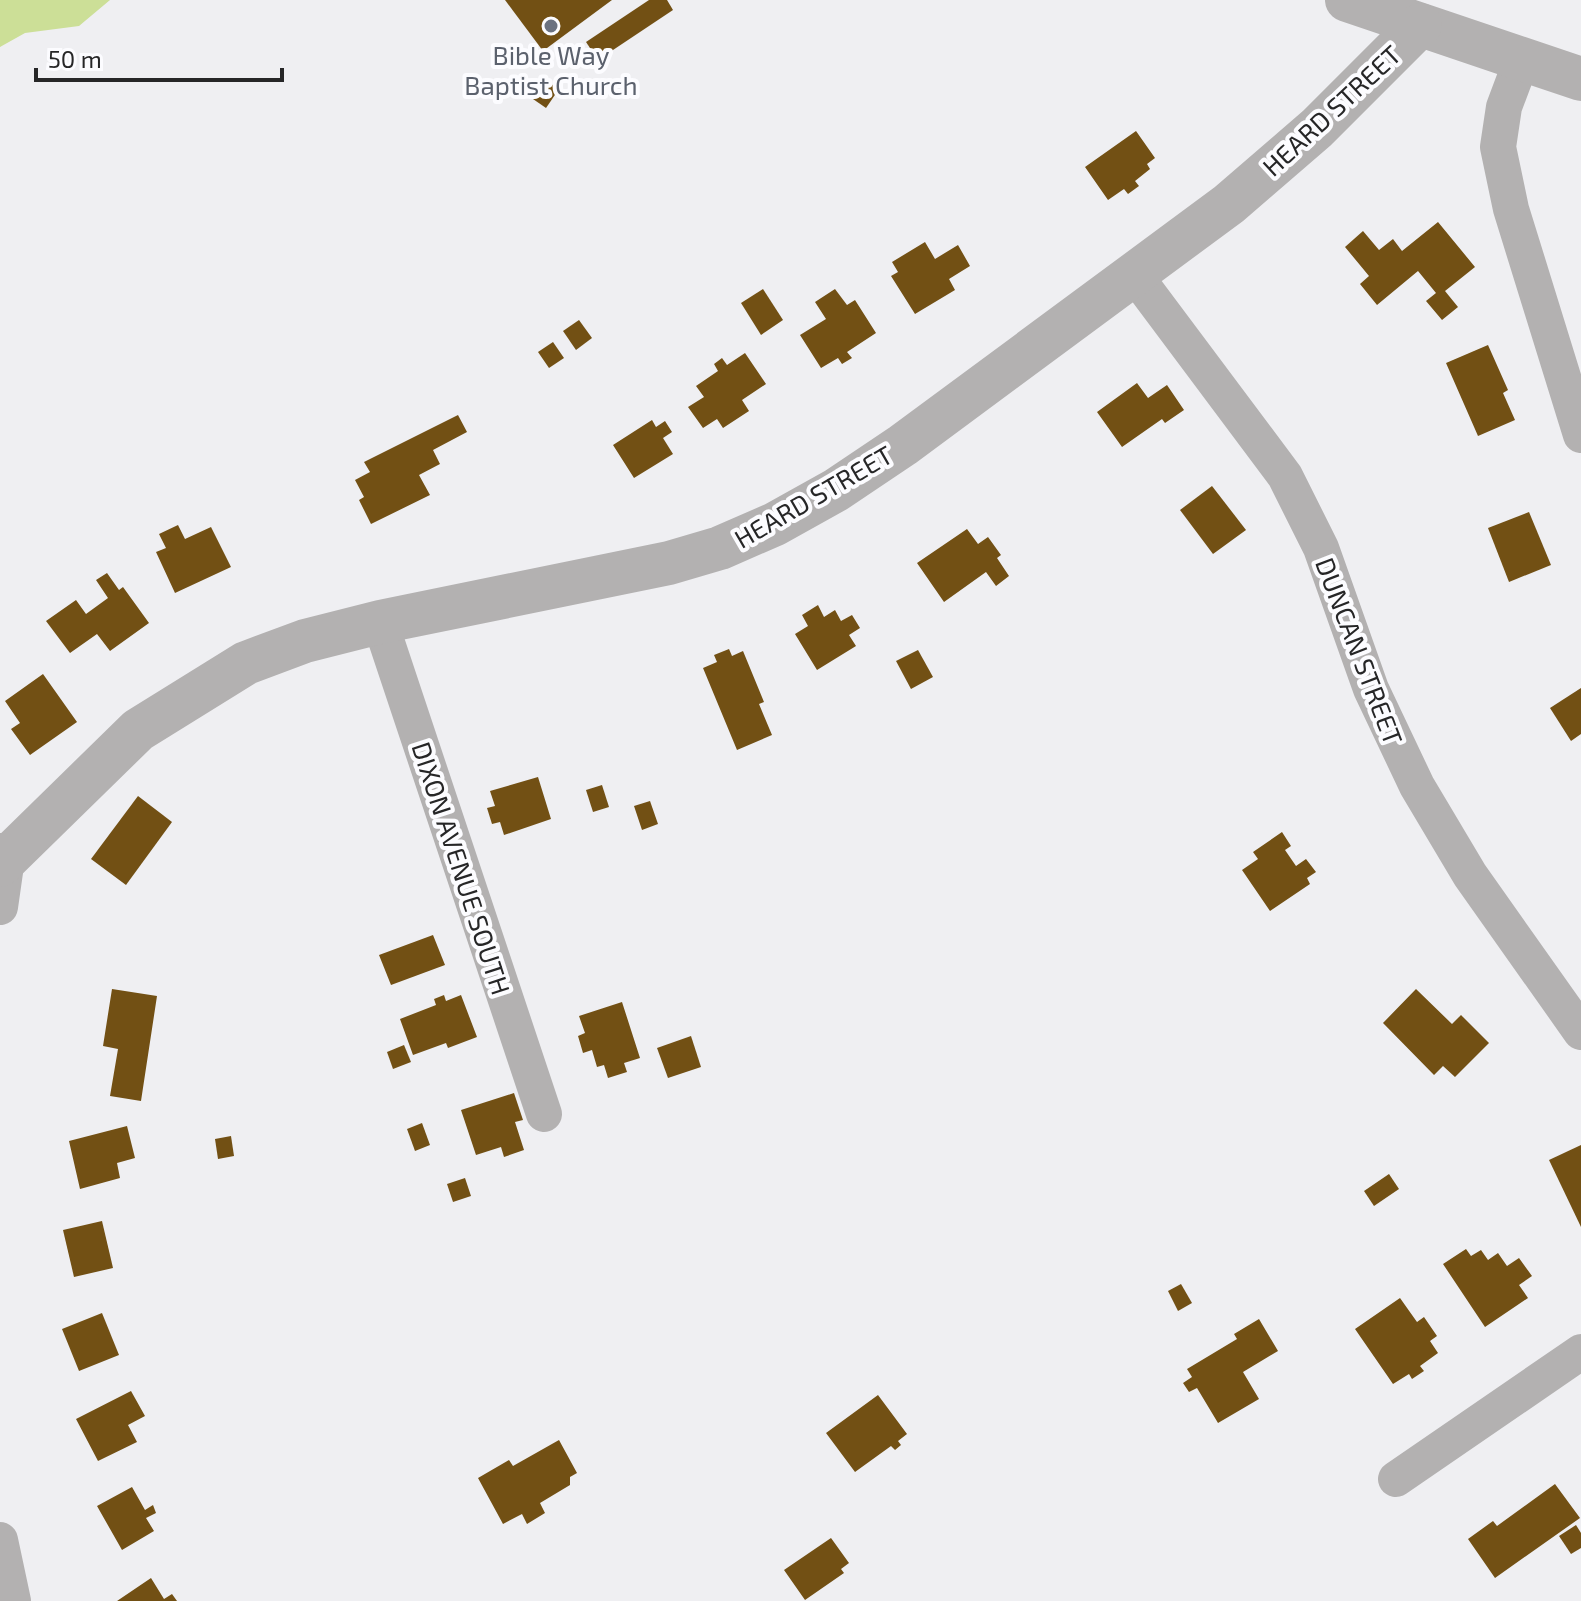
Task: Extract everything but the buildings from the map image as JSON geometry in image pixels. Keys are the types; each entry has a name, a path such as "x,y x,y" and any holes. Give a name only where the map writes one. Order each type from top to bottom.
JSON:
{"street":[{"path":"1347,0 1581,79"},
{"name":"HEARD STREET","path":"2,858 138,730 246,663 305,641 380,622 669,563 720,548 775,524 836,490 903,445 1229,204 1317,128 1420,25"},
{"path":"1522,59 1504,107 1498,147 1511,209 1581,435"},
{"name":"DUNCAN STREET","path":"1134,274 1285,476 1321,548 1371,689 1417,786 1470,875 1581,1032"},
{"name":"DIXON AVENUE SOUTH","path":"380,622 544,1114"},
{"path":"0,907 2,858"},
{"path":"1396,1479 1581,1352"},
{"path":"0,1540 13,1601"}],"green space":[{"path":"0,0 110,0 79,26 25,33 0,47"}],"place":[{"name":"Bible Way Baptist Church","path":"551,26"}]}
